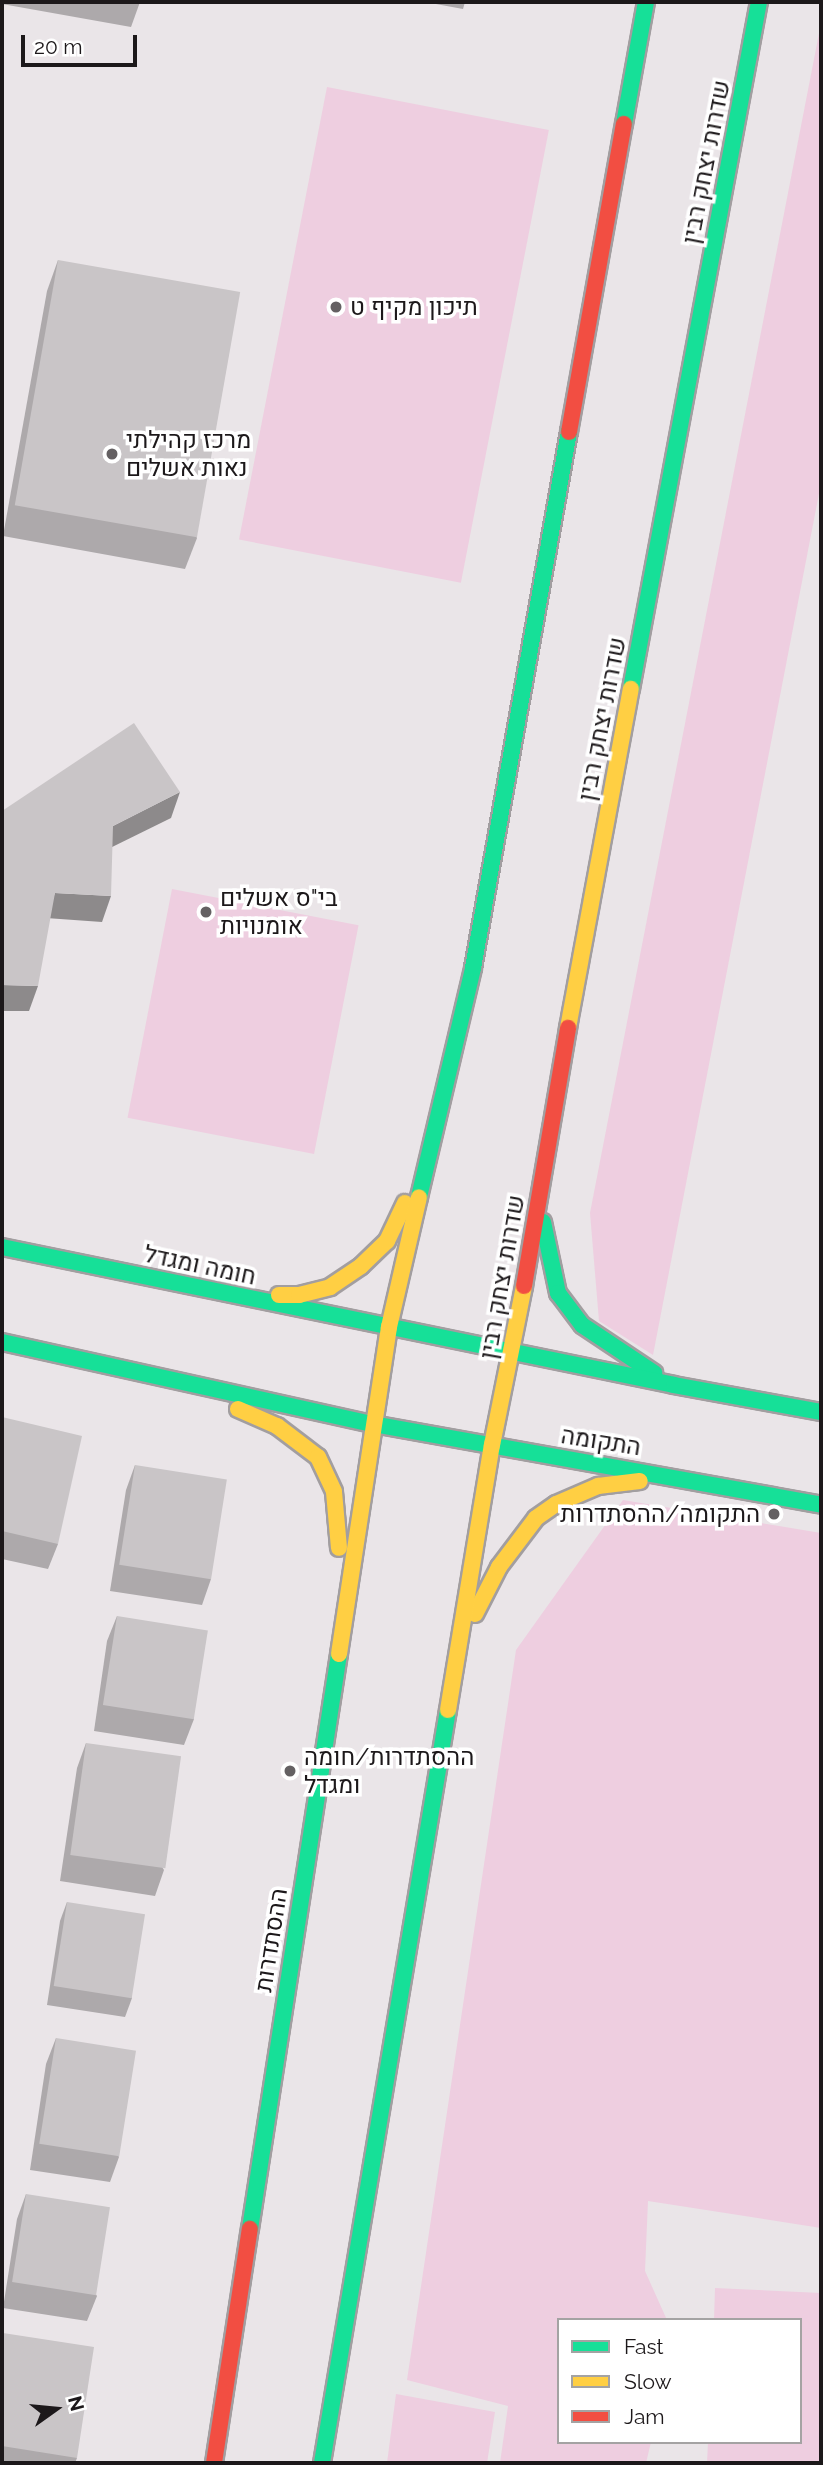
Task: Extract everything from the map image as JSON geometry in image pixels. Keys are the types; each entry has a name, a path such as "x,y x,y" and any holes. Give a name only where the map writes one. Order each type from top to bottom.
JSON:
{"main road":[{"path":"2,1342 373,1424 389,1327 473,968 646,2"},
{"name":"שדרות יצחק רבין","path":"492,1445 513,1352 539,1196 759,2"},
{"path":"229,1294 299,1295 330,1287 361,1266 387,1241 430,1151"},
{"path":"539,1196 548,1256 558,1293 582,1325 674,1385"},
{"name":"חומה ומגדל","path":"2,1247 389,1327"},
{"path":"389,1327 821,1412"},
{"path":"173,1380 277,1426 318,1457 334,1492 340,1549 340,1641"},
{"name":"התקומה","path":"373,1424 680,1477 821,1505"},
{"name":"ההסתדרות","path":"214,2463 373,1424"},
{"path":"322,2463 492,1445"},
{"path":"458,1643 499,1567 527,1526 544,1511 598,1486 680,1477"}],"shaded area":[{"path":"821,23 821,483 653,1355 599,1321 590,1213"},
{"path":"327,87 549,130 461,583 239,540"},
{"path":"172,889 359,925 314,1154 128,1118"},
{"path":"623,1500 821,1533 821,2228 648,2201 645,2271 666,2318 557,2318 557,2444 651,2444 646,2463 500,2463 508,2406 407,2380 516,1650"},
{"path":"715,2288 821,2293 821,2463 707,2463 708,2444 802,2444 802,2318 714,2318"},
{"path":"396,2394 495,2412 487,2463 387,2463"}],"building":[{"name":"מרכז קהילתי נאות אשלים","path":"58,260 240,292 197,537 15,505"},
{"path":"134,723 180,792 113,826 111,896 55,893 38,986 2,985 2,811"},
{"path":"2,1417 82,1436 58,1544 2,1531"},
{"path":"135,1465 227,1480 211,1579 119,1565"},
{"path":"117,1616 208,1630 194,1719 103,1705"},
{"path":"86,1743 181,1756 165,1868 70,1855"},
{"path":"67,1902 145,1914 132,1998 54,1986"},
{"path":"56,2038 136,2051 119,2156 39,2144"},
{"path":"26,2194 110,2207 96,2295 12,2282"},
{"path":"3,2333 94,2347 77,2458 2,2446"}],"traffic: fast":[{"path":"624,124 646,2"},
{"path":"631,689 759,2"},
{"path":"419,1197 473,968 569,432"},
{"path":"543,1222 558,1293 582,1325 654,1373"},
{"path":"2,1247 674,1385 821,1412"},
{"path":"2,1342 373,1424 821,1505"},
{"path":"250,2229 339,1654"},
{"path":"322,2463 448,1710"}],"traffic: slow":[{"path":"568,1028 631,689"},
{"path":"339,1654 389,1327 419,1197"},
{"path":"279,1295 299,1295 330,1287 361,1266 387,1241 405,1203"},
{"path":"448,1710 492,1445 524,1286"},
{"path":"238,1409 277,1426 318,1457 334,1492 339,1548"},
{"path":"475,1614 499,1567 536,1518 556,1504 598,1486 640,1481"}],"traffic: jam":[{"path":"569,432 624,124"},
{"path":"524,1286 568,1028"},
{"path":"214,2463 250,2229"}],"place":[{"name":"תיכון מקיף ט","path":"336,307"},
{"name":"מרכז קהילתי נאות אשלים","path":"112,454"},
{"name":"בי\"ס אשלים אומנויות","path":"206,912"},
{"name":"התקומה/ההסתדרות","path":"774,1514"},
{"name":"ההסתדרות/חומה ומגדל","path":"290,1771"}]}
